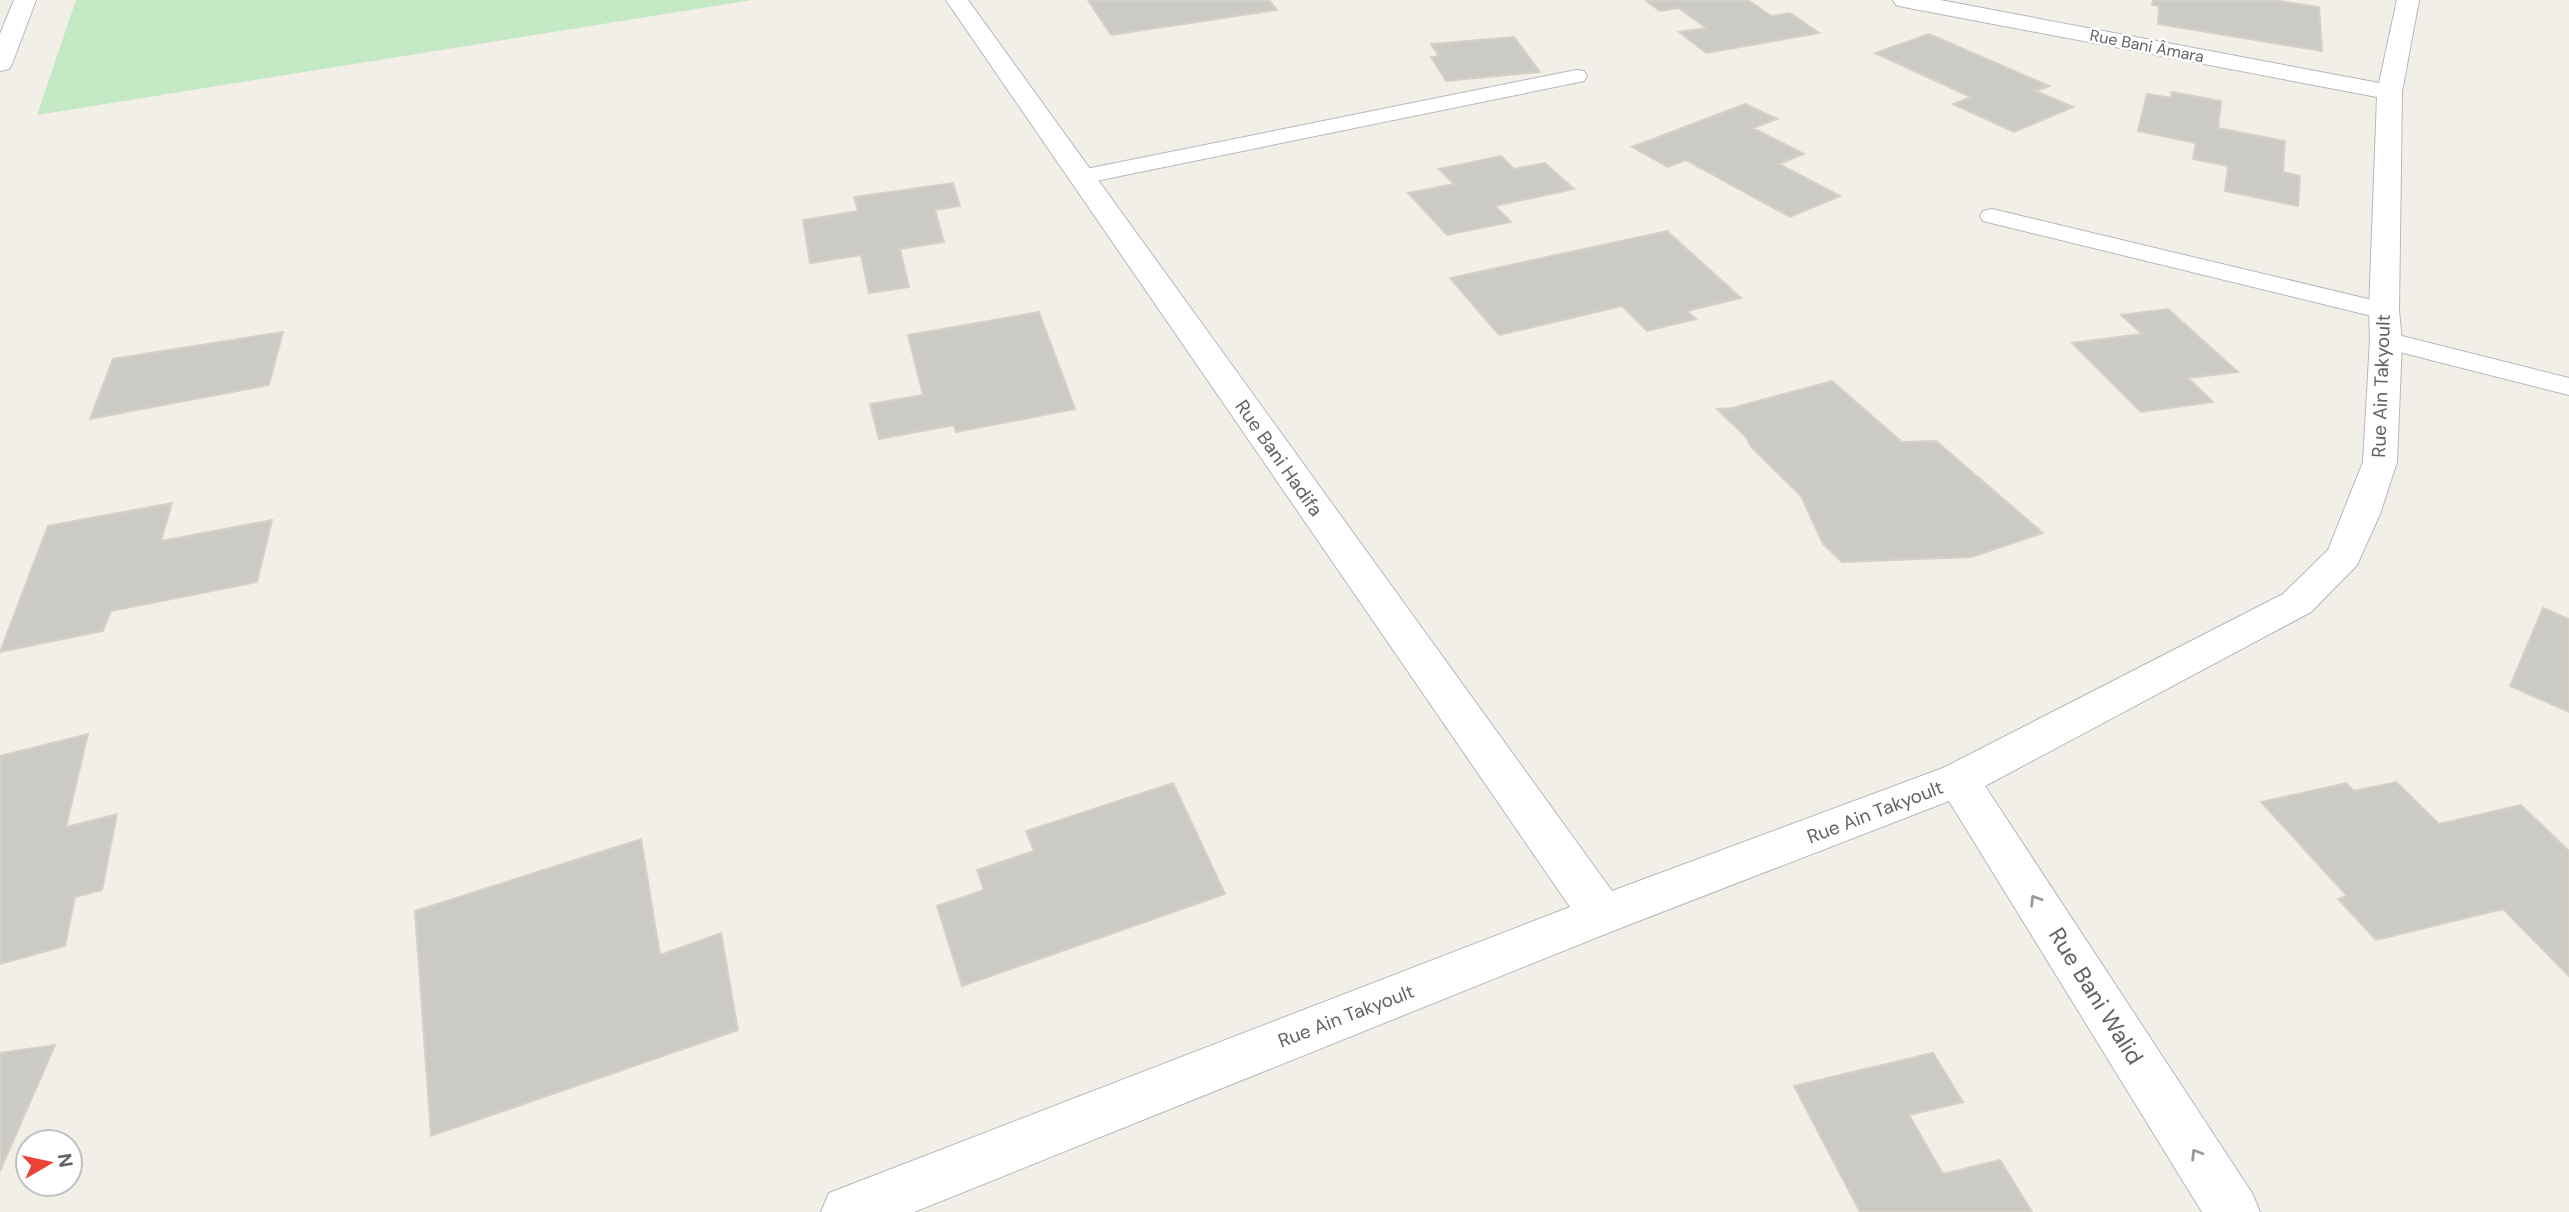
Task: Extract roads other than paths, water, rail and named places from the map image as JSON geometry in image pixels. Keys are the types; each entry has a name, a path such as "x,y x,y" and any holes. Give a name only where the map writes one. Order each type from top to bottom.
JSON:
{"street":[{"path":"0,64 25,0"},
{"name":"Rue Bani Hadifa","path":"957,0 1602,915"},
{"name":"Rue Bani Âmara","path":"1904,0 2390,92"},
{"name":"Rue Ain Takyoult","path":"848,1212 1602,915 1958,780 2297,603 2344,556 2380,462 2390,92 2408,0"},
{"name":"Rue Bani Walid","path":"1958,780 2233,1212"}],"lane":[{"path":"1080,177 1576,76"},
{"path":"1992,216 2385,326 2569,387"}]}
